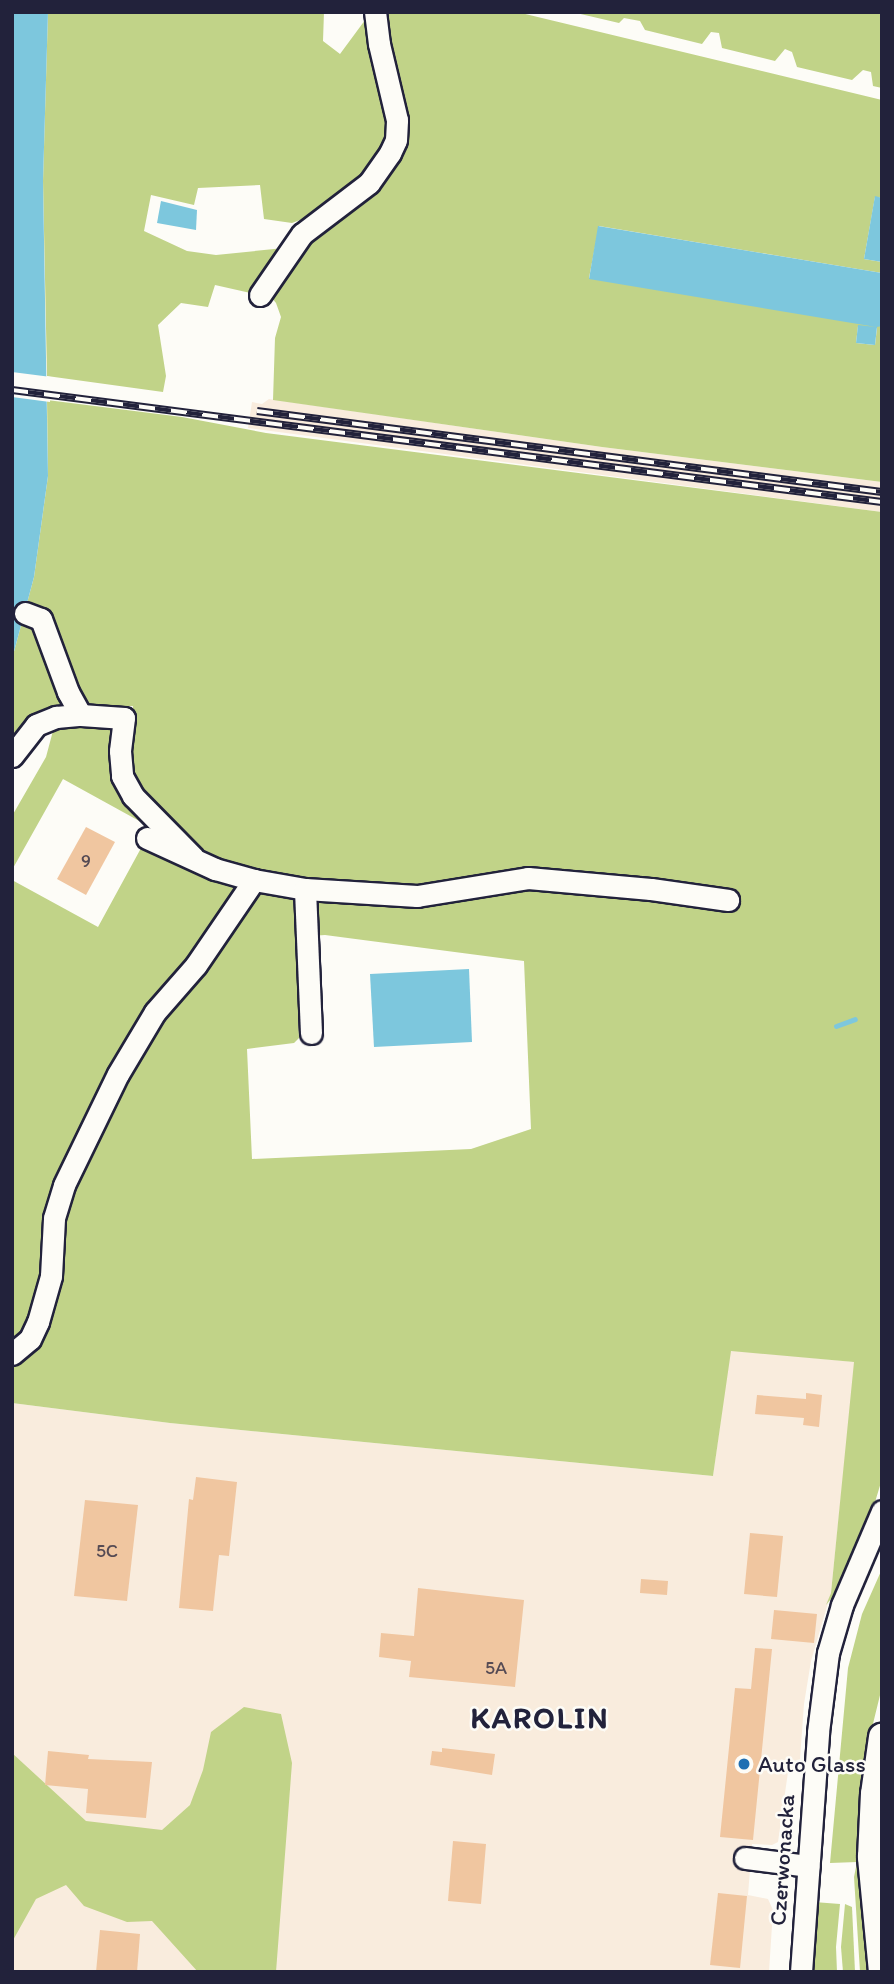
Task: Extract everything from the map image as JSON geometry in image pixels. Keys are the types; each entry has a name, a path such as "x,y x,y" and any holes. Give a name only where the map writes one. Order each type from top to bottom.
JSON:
{"main road":[{"path":"882,1737 871,1849 882,1972"}],"street":[{"path":"260,295 302,234 369,183 396,140 397,120 379,44 375,12"},
{"path":"25,613 41,619 68,692 81,715"},
{"path":"12,756 36,724 56,717 81,715 124,719 120,751 122,776 133,796 193,857"},
{"path":"147,838 215,869 254,880 305,889 417,896 528,878 651,889 728,900"},
{"path":"12,1354 30,1339 38,1322 51,1276 54,1219 64,1185 118,1074 155,1012 196,965 254,880"},
{"path":"305,889 311,1033"},
{"name":"Czerwonacka","path":"801,1972 819,1715 828,1653 842,1605 882,1511"},
{"path":"745,1858 808,1866"}],"shaded area":[{"path":"269,399 602,447 882,482 882,512 248,428 252,402 262,404"},
{"path":"730,1350 855,1362 831,1593 811,1661 804,1704 799,1773 788,1772 778,1842 772,1845 752,1844 748,1895 768,1899 773,1910 769,1972 12,1972 12,1403 170,1423 713,1476"}],"green space":[{"path":"48,12 324,12 323,41 340,54 371,12 389,113 388,140 378,163 347,195 323,211 292,223 264,219 260,185 198,188 194,205 151,195 144,231 187,251 216,255 304,246 336,216 365,195 392,165 404,134 381,28 381,12 517,12 882,100 882,198 875,197 864,259 882,262 882,273 599,226 589,278 882,326 882,482 602,447 273,400 275,338 281,317 276,303 272,298 215,285 208,307 181,303 158,325 166,376 163,392 47,376 43,181","holes":["858,326 877,328 875,345 856,343"]},
{"path":"572,12 882,12 882,88 873,86 871,72 863,70 852,80 797,67 792,52 785,49 775,61 722,48 719,33 711,32 702,44 645,30 640,21 624,18 619,23"},
{"path":"47,400 182,417 266,433 882,512 882,1479 872,1512 836,1593 826,1605 831,1593 854,1362 731,1351 713,1476 170,1423 12,1403 12,880 98,927 152,828 63,779 12,870 12,816 46,757 54,727 63,723 111,726 116,731 136,791 127,761 133,706 49,711 12,742 12,659 34,577 48,476","holes":["325,935 524,961 531,1129 471,1149 252,1159 247,1049 294,1043 299,1038 296,937"]},
{"path":"882,1569 882,1687 870,1736 860,1867 870,1972 860,1972 854,1877 857,1862 830,1863 848,1668 862,1614"},
{"path":"244,1707 281,1714 292,1763 276,1972 198,1972 152,1921 127,1922 84,1906 66,1885 36,1899 12,1942 12,1753 86,1821 162,1830 190,1805 203,1770 211,1732"},
{"path":"814,1902 840,1904 836,1947 837,1972 809,1972"},
{"path":"845,1904 852,1907 855,1972 843,1972 841,1947"}],"water":[{"path":"12,12 48,12 43,181 48,476 34,577 12,659"},
{"path":"875,196 882,198 882,262 864,259"},
{"path":"161,201 197,210 196,230 157,223"},
{"path":"598,226 882,273 882,326 877,327 875,345 856,343 858,325 876,327 589,279"},
{"path":"469,969 472,1042 374,1047 370,974"}],"pier":[{"path":"12,372 51,377 50,402 12,397"}],"building":[{"path":"86,827 115,842 86,895 57,879"},
{"path":"806,1393 822,1395 819,1427 803,1425 804,1418 755,1414 757,1395 806,1399"},
{"path":"196,1477 237,1482 229,1556 219,1555 213,1611 179,1608 189,1499 193,1500"},
{"path":"85,1500 138,1505 127,1601 74,1596"},
{"path":"750,1533 783,1536 777,1597 744,1594"},
{"path":"641,1579 668,1581 667,1595 640,1593"},
{"path":"418,1588 524,1600 515,1687 409,1677 411,1661 379,1657 381,1633 414,1636"},
{"path":"774,1610 817,1614 814,1643 771,1639"},
{"name":"Auto Glass","path":"755,1648 772,1649 753,1840 720,1837 735,1688 751,1689"},
{"path":"442,1748 495,1754 492,1775 430,1765 432,1751 442,1752"},
{"path":"48,1751 89,1755 88,1759 152,1762 146,1818 86,1813 88,1789 45,1785"},
{"path":"453,1841 486,1844 481,1904 448,1901"},
{"path":"718,1893 747,1896 740,1968 710,1965"},
{"path":"100,1930 140,1934 137,1972 96,1972"}],"waterway":[{"path":"836,1026 855,1019"}],"railway":[{"path":"12,390 882,502"},
{"path":"257,411 882,492"}],"place":[{"name":"Auto Glass","path":"744,1764"}],"district":[{"name":"KAROLIN","path":"540,1718"}]}
